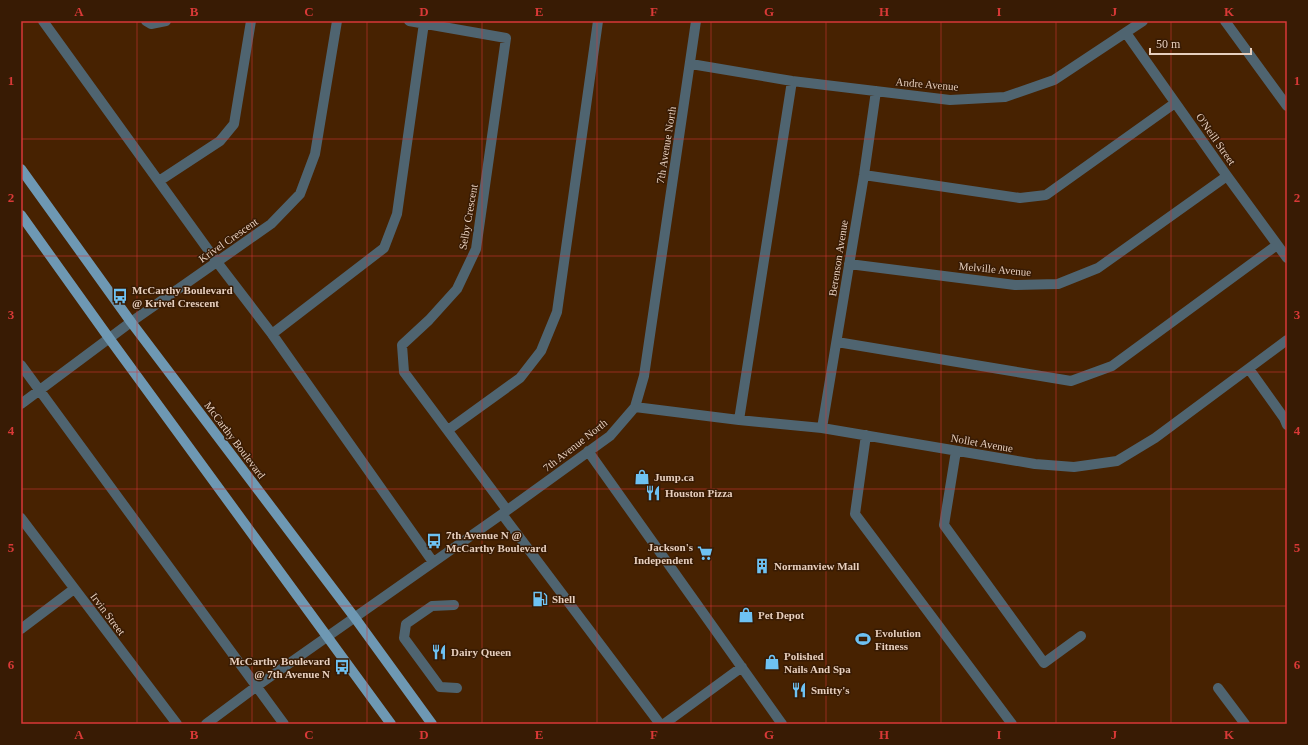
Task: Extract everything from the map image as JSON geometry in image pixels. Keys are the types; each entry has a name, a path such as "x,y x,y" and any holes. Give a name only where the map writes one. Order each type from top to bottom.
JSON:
{"main road":[{"name":"McCarthy Boulevard","path":"21,169 131,322 355,618 432,724"},
{"path":"21,215 391,724"}],"street":[{"path":"43,21 216,262 272,334 433,562"},
{"path":"146,21 151,24 166,21"},
{"path":"159,181 220,141 234,124 251,21"},
{"name":"Krivel Crescent","path":"21,404 131,322 271,224 300,194 315,154 337,21"},
{"name":"Selby Crescent","path":"409,21 506,38 476,250 457,289 429,320 402,345 404,372 448,430 505,512 660,724"},
{"path":"448,430 520,378 541,351 557,312 598,21"},
{"name":"7th Avenue North","path":"206,724 257,686 505,512 610,436 635,407 644,376 691,64 696,21"},
{"name":"Andre Avenue","path":"691,64 792,81 950,100 1004,97 1054,80 1126,34 1143,21"},
{"path":"1225,21 1287,106"},
{"path":"272,334 384,248 397,214 424,23"},
{"name":"O'Neill Street","path":"1126,34 1287,258"},
{"path":"739,420 792,81"},
{"name":"Berenson Avenue","path":"822,428 864,175 876,91"},
{"path":"864,175 1020,198 1046,195 1175,103"},
{"name":"Melville Avenue","path":"849,264 1015,285 1058,284 1098,268 1227,176"},
{"path":"837,342 1072,381 1112,366 1277,245"},
{"name":"Nollet Avenue","path":"635,407 739,420 822,428 1035,464 1074,467 1117,461 1155,438 1287,340"},
{"path":"21,364 284,724"},
{"path":"1249,369 1284,418 1287,425"},
{"path":"866,435 855,514 1012,724"},
{"path":"956,450 944,525 1044,663 1081,636"},
{"path":"588,452 782,724"},
{"name":"Irvin Street","path":"21,518 177,724"},
{"path":"21,628 74,589"},
{"path":"454,605 432,606 406,624 404,638 440,687 457,688"},
{"path":"664,724 742,667"},
{"path":"1218,688 1245,724"}],"place":[{"name":"McCarthy Boulevard @ Krivel Crescent","path":"120,296"},
{"name":"Jump.ca","path":"642,477"},
{"name":"Houston Pizza","path":"653,493"},
{"name":"7th Avenue N @ McCarthy Boulevard","path":"434,541"},
{"name":"Jackson's Independent","path":"705,553"},
{"name":"Normanview Mall","path":"762,566"},
{"name":"Shell","path":"540,599"},
{"name":"Pet Depot","path":"746,615"},
{"name":"Evolution Fitness","path":"863,639"},
{"name":"Dairy Queen","path":"439,652"},
{"name":"Polished Nails And Spa","path":"772,662"},
{"name":"McCarthy Boulevard @ 7th Avenue N","path":"342,667"},
{"name":"Smitty's","path":"799,690"}]}
